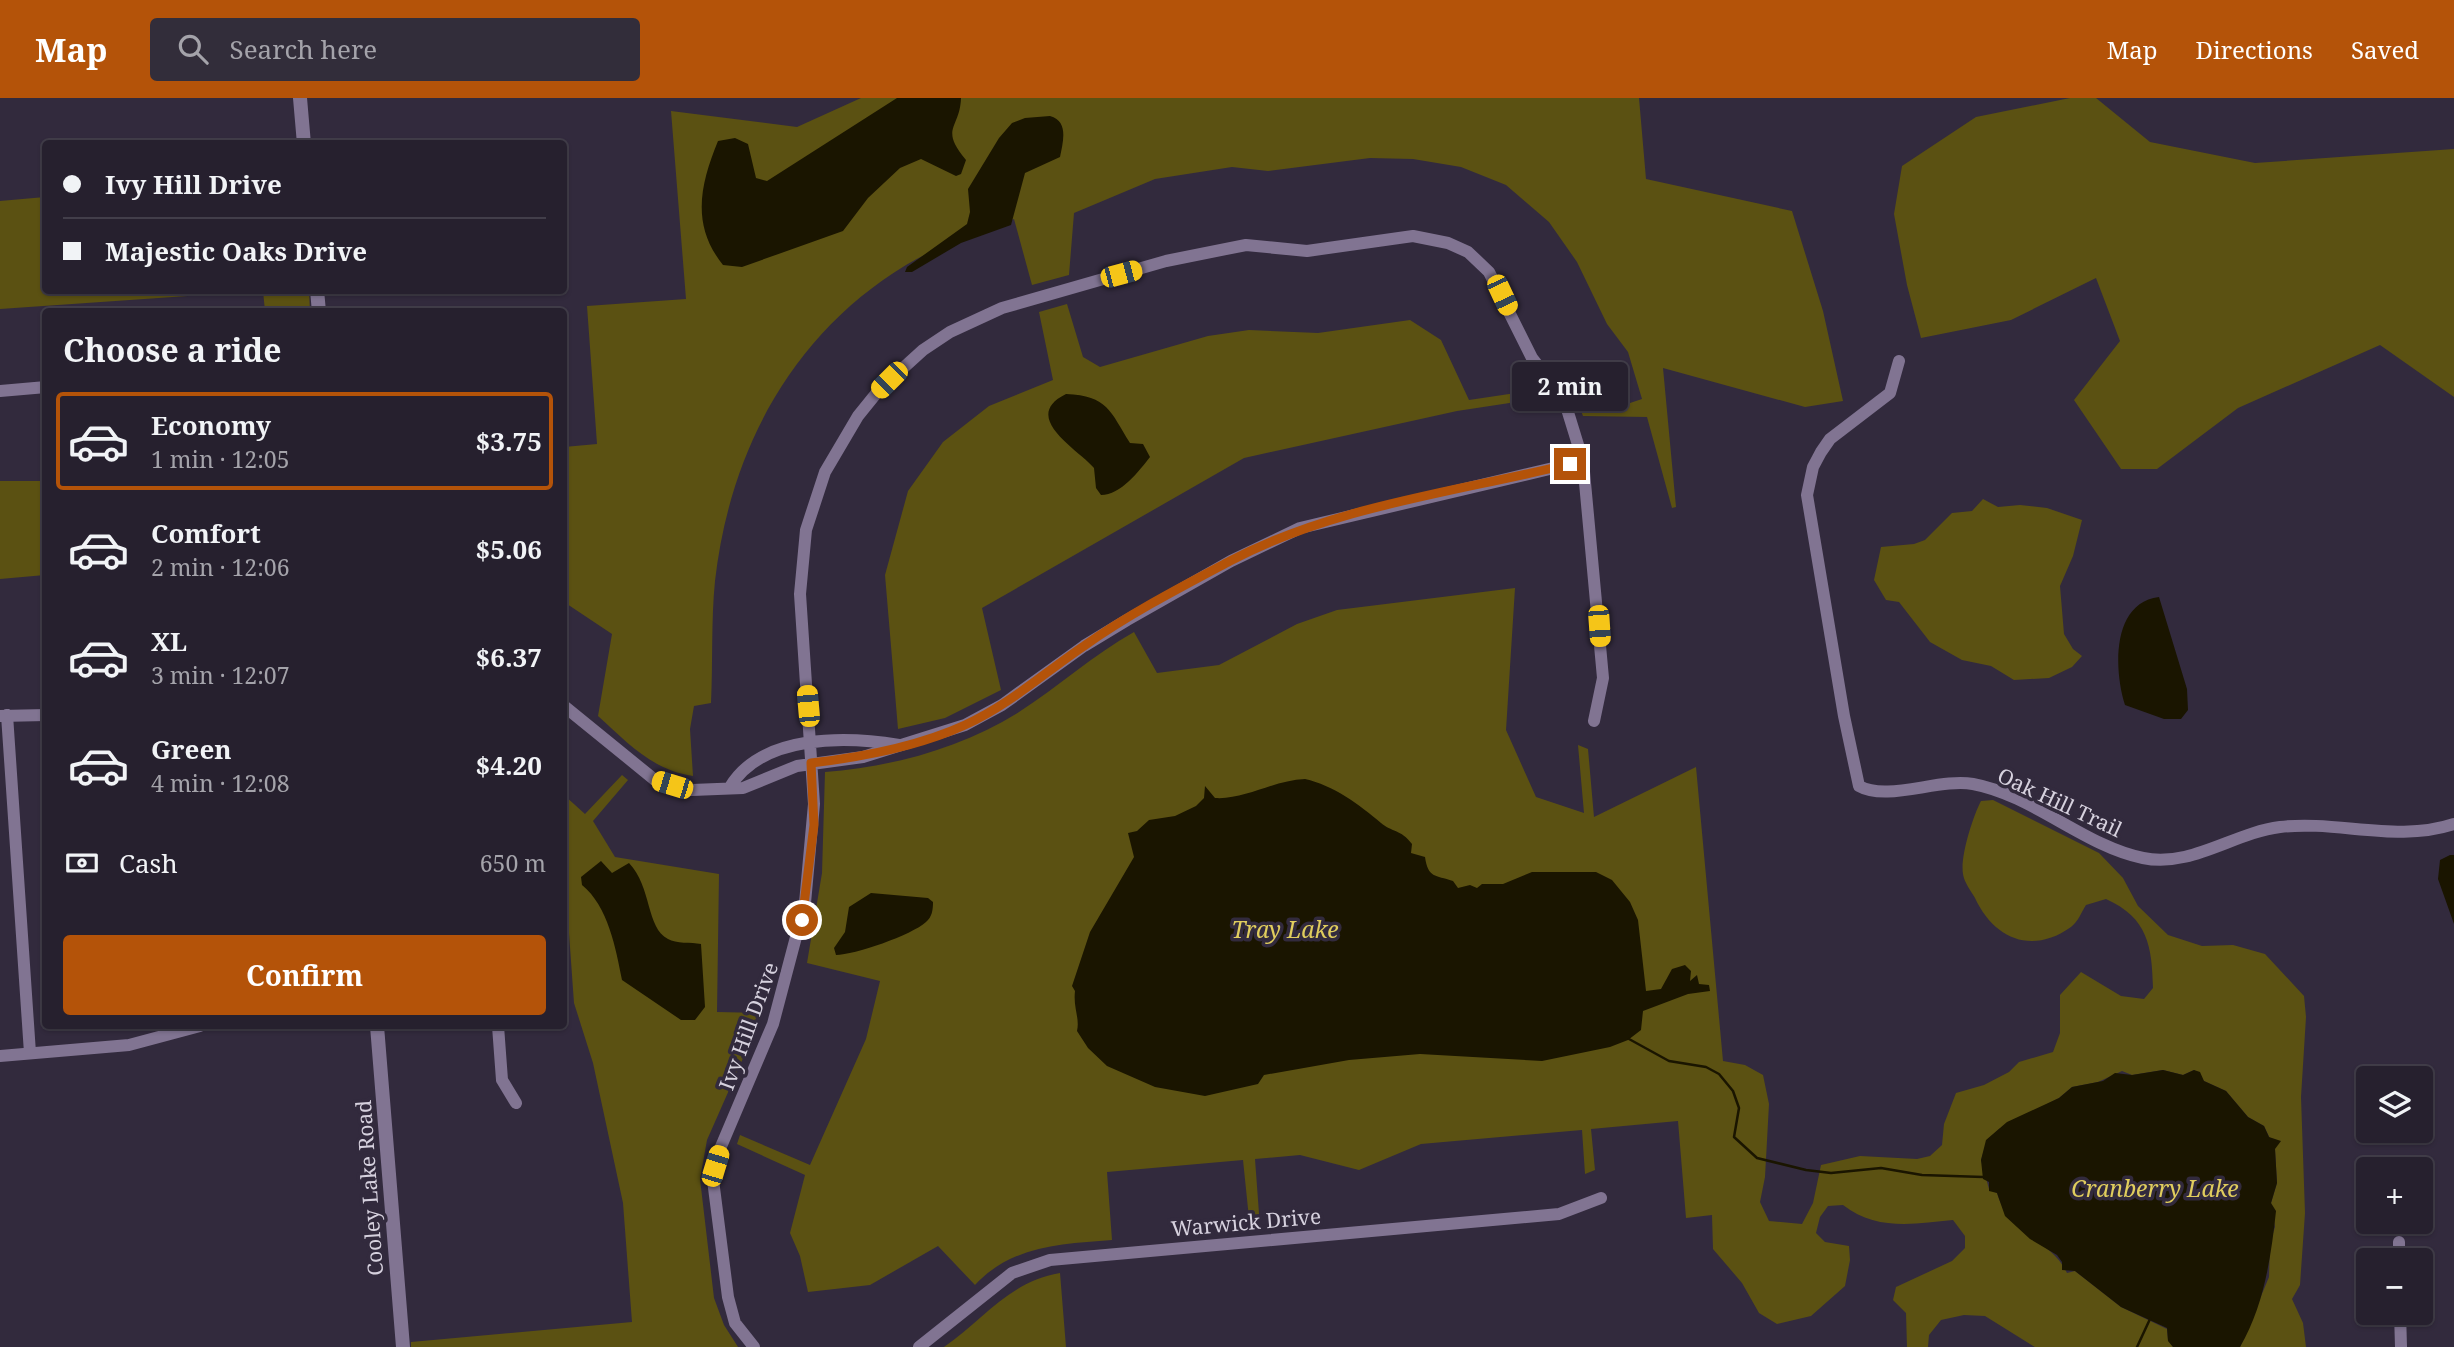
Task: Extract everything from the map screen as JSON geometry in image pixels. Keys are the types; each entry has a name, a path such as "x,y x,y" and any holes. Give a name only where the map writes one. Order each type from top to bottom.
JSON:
{"street":[{"path":"300,98 304,140"},
{"name":"Ivy Hill Drive","path":"754,1347 735,1323 728,1297 713,1180 720,1149 769,1038 799,938 812,858 814,804 802,627 801,564 813,500 825,471 858,416 899,369 950,332 1002,308 1166,261 1246,245 1307,251 1413,236 1448,243 1468,252 1489,272 1532,358 1567,410 1583,461 1603,678 1594,721"},
{"name":"Oak Hill Trail","path":"1899,361 1890,393 1830,439 1821,452 1813,467 1807,495 1844,716 1859,786 1873,792 1954,782 1974,784 2042,811 2116,850 2161,860 2181,859 2244,835 2284,827 2412,831 2454,824"},
{"path":"0,391 42,387"},
{"path":"567,708 655,780 692,790 743,788 811,763 863,757 965,725 1002,705 1084,646 1127,620 1231,561 1300,528 1583,461"},
{"path":"30,1054 3,716 42,715"},
{"path":"730,787 738,773 761,759 811,741 851,739 901,746"},
{"path":"0,1056 136,1044 189,1029"},
{"name":"Cooley Lake Road","path":"377,1029 402,1347"},
{"path":"498,1029 502,1080 516,1103"},
{"name":"Warwick Drive","path":"919,1347 1012,1273 1051,1260 1559,1214 1601,1198"},
{"path":"2399,1242 2399,1248"},
{"path":"2400,1325 2401,1347"}],"shaded area":[{"path":"861,98 1639,98 1646,179 1792,211 1823,311 1843,401 1805,407 1663,368 1676,507 1672,508 1647,417 1583,416 1579,406 1618,407 1642,399 1628,352 1607,324 1577,262 1549,222 1506,185 1461,167 1413,159 1370,158 1268,171 1232,167 1155,179 1074,213 1069,275 1032,285 1014,219 919,258 866,293 830,325 799,361 773,400 752,442 735,486 723,533 715,581 711,703 694,706 690,729 693,776 678,773 641,754 598,716 612,634 567,604 567,447 597,444 587,306 686,299 671,111 797,127"},
{"path":"2070,98 2096,98 2150,142 2255,163 2454,149 2454,397 2380,345 2238,408 2157,469 2121,469 2074,400 2120,341 2096,278 2011,320 1921,338 1907,285 1894,214 1902,166 1976,117"},
{"path":"42,197 42,294 215,294 0,309 0,201"},
{"path":"263,294 309,294 310,308 265,308"},
{"path":"1067,304 1083,357 1100,367 1208,336 1249,330 1318,333 1410,320 1441,340 1469,400 1537,390 1543,398 1457,411 1244,458 982,608 1001,690 945,718 898,729 885,575 908,491 943,442 989,406 1053,380 1039,312"},
{"path":"0,481 42,481 42,575 0,579"},
{"path":"1983,499 1998,507 2020,505 2047,508 2082,520 2073,556 2060,586 2064,634 2073,649 2082,656 2072,667 2049,678 2014,680 1991,666 1962,660 1930,642 1899,602 1886,600 1874,580 1881,547 1914,544 1925,540 1952,513 1972,511"},
{"path":"1515,588 1506,730 1536,797 1584,813 1578,745 1588,749 1594,817 1696,767 1723,1061 1745,1065 1763,1075 1769,1104 1765,1177 1760,1202 1769,1221 1802,1224 1813,1203 1821,1165 1860,1156 1917,1159 1930,1156 1942,1145 1944,1124 1956,1093 1984,1085 2009,1072 2019,1062 2053,1052 2060,1033 2060,995 2081,972 2121,996 2144,999 2153,988 2151,959 2145,935 2131,915 2106,899 2086,905 2071,927 2042,940 2016,938 2003,933 1993,924 1966,883 1963,858 1981,801 1993,800 2099,853 2123,878 2138,906 2168,935 2202,946 2233,945 2265,954 2304,996 2306,1017 2301,1097 2305,1213 2300,1285 2292,1299 2303,1323 2306,1347 2240,1347 2269,1277 2270,1243 2275,1227 2271,1203 2277,1183 2275,1149 2264,1126 2248,1117 2226,1091 2204,1081 2194,1070 2183,1075 2163,1070 2132,1075 2122,1071 2098,1082 2072,1087 2059,1098 1999,1129 1987,1140 1981,1160 1989,1189 1997,1193 2004,1209 2021,1230 2051,1252 2067,1273 2075,1271 2121,1307 2167,1329 2168,1340 2173,1347 2035,1347 1985,1316 1964,1315 1941,1320 1929,1335 1928,1347 1907,1347 1906,1313 1893,1300 1896,1287 1952,1261 1965,1248 1965,1236 1953,1220 1896,1224 1869,1219 1843,1205 1828,1206 1820,1217 1816,1233 1825,1242 1849,1246 1850,1260 1845,1286 1811,1316 1777,1324 1759,1313 1742,1283 1713,1249 1712,1215 1686,1218 1678,1121 1591,1129 1595,1170 1585,1174 1582,1130 1421,1144 1359,1170 1300,1155 1255,1159 1260,1227 1250,1228 1243,1160 1107,1172 1112,1240 1056,1245 1021,1254 989,1272 975,1285 938,1246 870,1285 808,1292 800,1256 790,1233 805,1175 737,1144 740,1135 810,1165 866,1039 880,981 807,963 822,873 825,772 875,766 925,754 974,736 1019,712 1134,632 1157,673 1219,665 1297,624 1337,610"},
{"path":"622,775 628,780 593,821 615,857 719,874 717,1012 763,1013 707,1140 700,1179 714,1298 724,1325 738,1347 411,1347 411,1342 632,1322 623,1203 593,1063 574,1003 567,906 567,798 585,814"},
{"path":"1060,1273 1066,1347 944,1347 998,1302 1026,1284"}],"water":[{"path":"897,98 961,98 952,134 966,160 961,174 956,176 921,159 900,168 868,198 843,231 742,267 723,265 706,235 702,204 707,173 718,141 735,138 748,144 756,178 767,181"},
{"path":"1050,116 1060,122 1062,127 1060,157 1025,173 1011,225 961,243 912,272 905,272 907,267 967,224 970,212 968,189 999,138 1012,123 1025,118"},
{"path":"1066,394 1091,398 1106,407 1130,443 1143,444 1150,457 1129,481 1116,491 1101,495 1096,488 1094,468 1066,443 1050,423 1048,413 1053,403"},
{"path":"2159,597 2187,689 2188,710 2181,719 2164,719 2125,705 2121,691 2118,657 2124,625 2132,612 2143,602"},
{"name":"Tray Lake","path":"1305,779 1336,791 1385,826 1404,836 1412,844 1411,853 1425,857 1430,872 1453,881 1458,888 1503,884 1532,872 1596,872 1612,880 1630,902 1638,920 1646,991 1661,989 1672,969 1685,965 1691,971 1690,981 1697,975 1699,984 1709,985 1710,991 1688,994 1643,1011 1641,1030 1628,1040 1610,1047 1542,1061 1420,1054 1349,1060 1264,1075 1258,1084 1205,1096 1155,1087 1107,1066 1088,1048 1077,1031 1075,991 1072,986 1090,932 1134,857 1128,833 1137,831 1149,820 1175,816 1196,806 1204,798 1205,786 1215,798 1226,798"},
{"path":"2454,855 2454,924 2438,879 2440,860"},
{"path":"601,861 612,873 629,863 642,883 652,916 661,934 675,942 701,944 705,1007 695,1020 681,1020 622,980 614,942 604,916 591,894 582,885 581,877"},
{"path":"871,893 928,898 933,902 932,913 919,927 896,938 856,952 836,955 834,948 845,932 849,907"},
{"name":"Cranberry Lake","path":"2163,1070 2183,1075 2194,1070 2200,1072 2204,1081 2226,1091 2248,1117 2264,1126 2269,1137 2281,1141 2275,1149 2277,1183 2271,1203 2276,1211 2269,1263 2261,1298 2240,1347 2173,1347 2168,1341 2167,1328 2121,1307 2075,1271 2062,1270 2062,1262 2057,1255 2030,1239 2005,1216 1997,1193 1989,1191 1989,1182 1983,1179 1981,1160 1986,1140 2007,1122 2059,1098 2072,1087 2103,1081 2115,1073 2132,1075"}],"waterway":[{"path":"1629,1039 1669,1061 1706,1067 1719,1074 1733,1091 1739,1108 1734,1137 1757,1158 1831,1173 1881,1168 1922,1175 1983,1177"},
{"path":"2137,1347 2150,1319"}],"route":[{"path":"802,920 812,858 814,825 811,763 863,757 965,725 1002,705 1084,646 1127,620 1231,561 1300,528 1570,464"}]}
